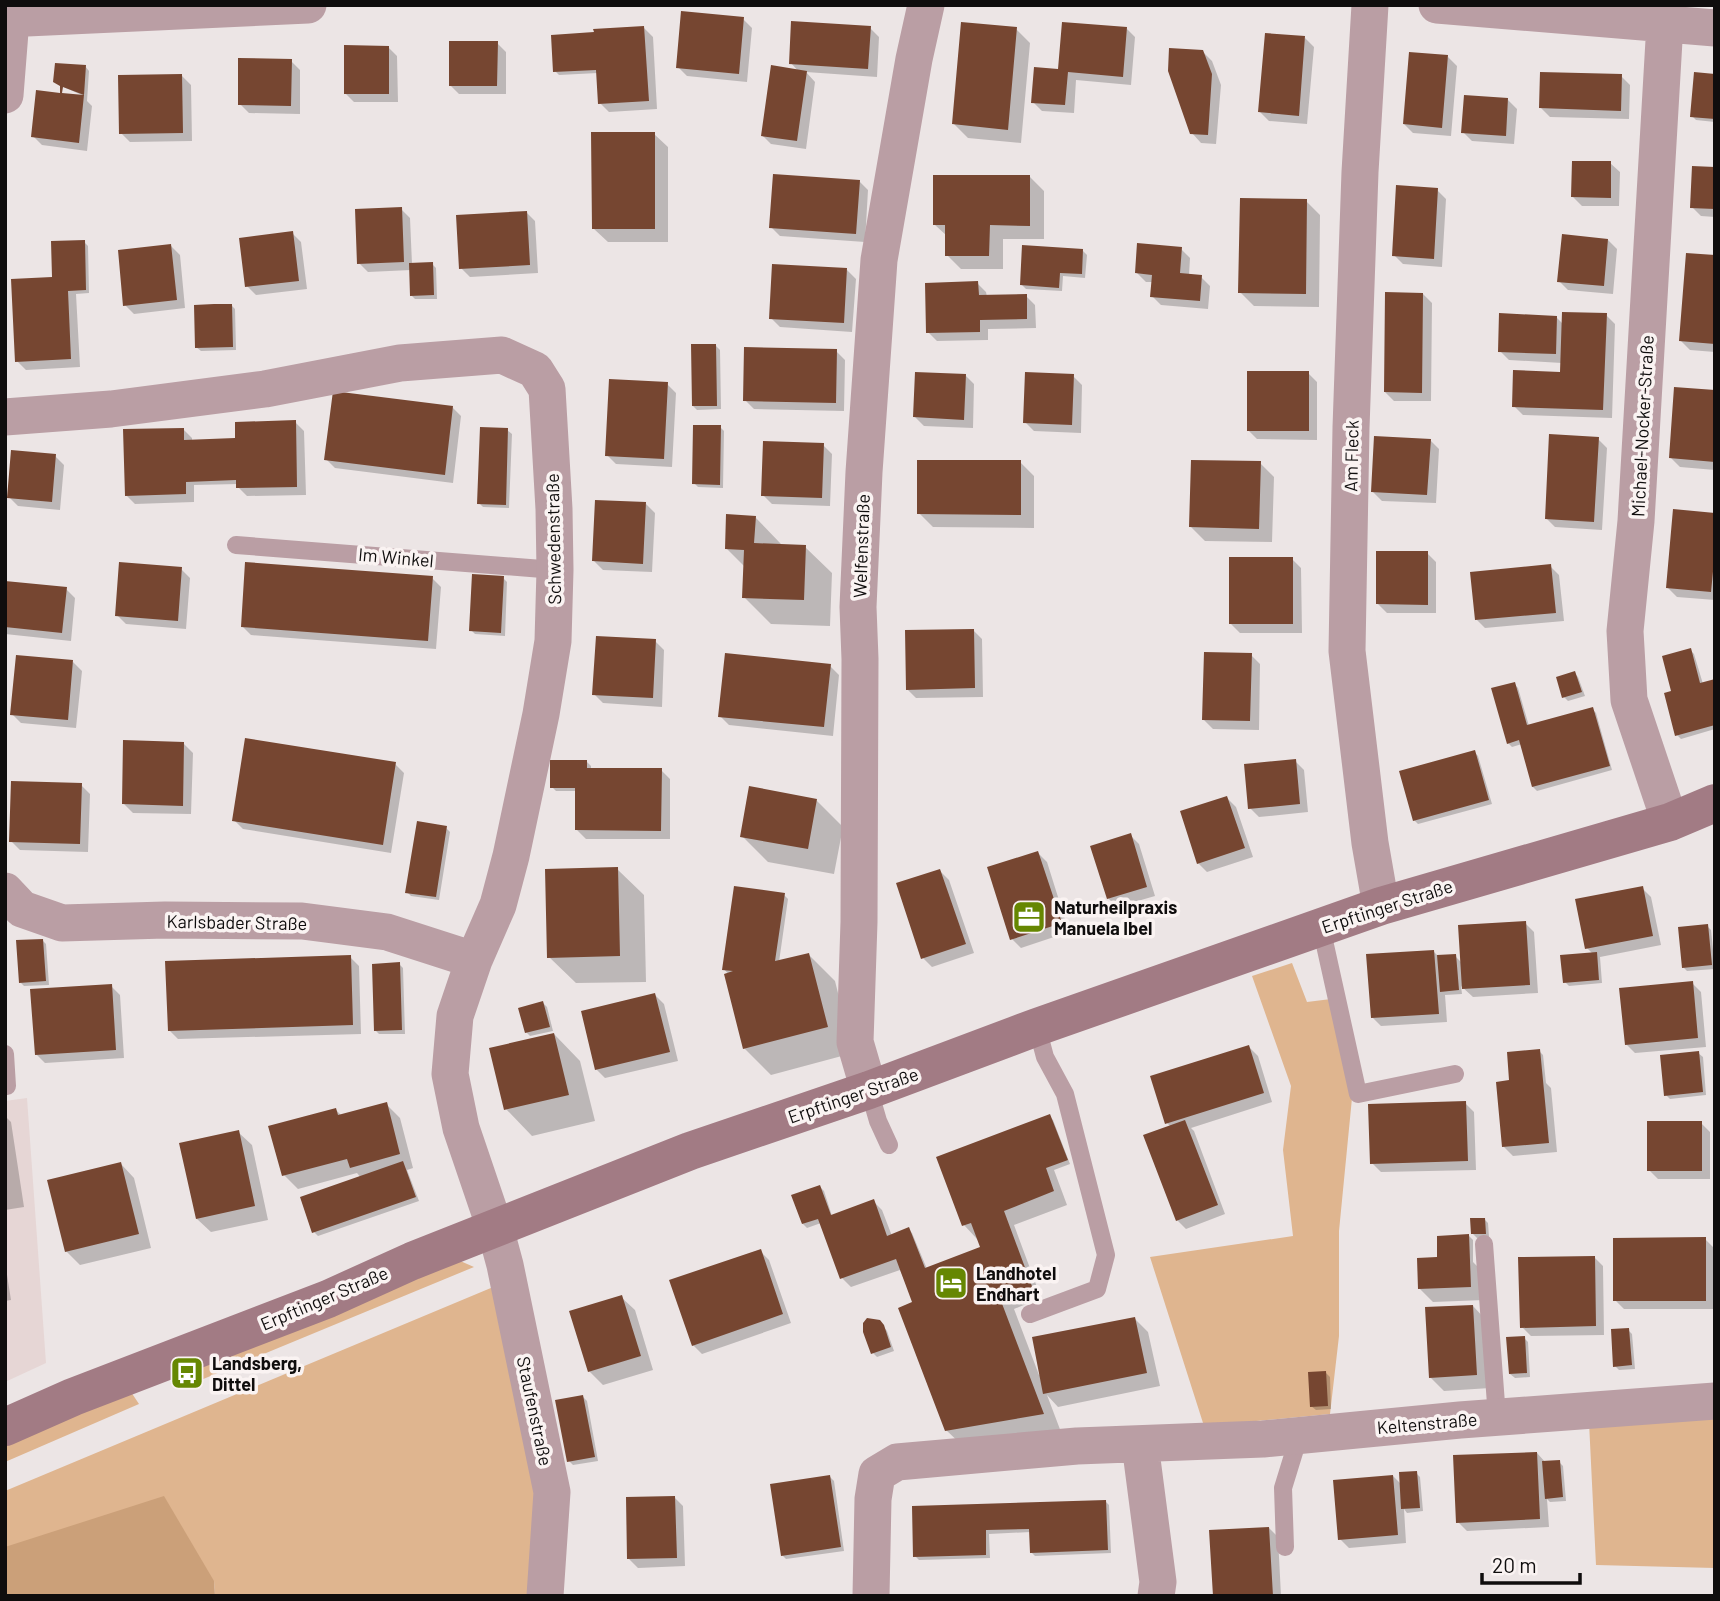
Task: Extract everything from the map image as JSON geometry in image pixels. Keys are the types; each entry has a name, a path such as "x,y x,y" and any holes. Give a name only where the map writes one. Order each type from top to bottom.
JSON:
{"street":[{"path":"5,95 26,15 308,5"},
{"name":"Welfenstraße","path":"869,1090 855,1042 859,922 858,607 864,472 879,260 926,5"},
{"name":"Am Fleck","path":"1370,5 1360,172 1347,651 1370,843 1381,906"},
{"path":"1437,5 1663,14 1715,28"},
{"name":"Michael-Nocker-Straße","path":"1663,14 1636,521 1625,631 1629,700 1670,822"},
{"name":"Schwedenstraße","path":"5,417 124,407 265,389 401,363 502,355 535,370 547,389 554,509 553,641 512,856 498,905 474,960 456,1016 450,1074 461,1128 495,1228"},
{"name":"Erpftinger Straße","path":"5,1427 73,1397 328,1299 412,1261 690,1151 869,1090 1037,1027 1381,906 1670,822 1715,803"},
{"name":"Karlsbader Straße","path":"12,907 62,923 165,920 302,921 387,932 474,960"},
{"name":"Staufenstraße","path":"495,1228 552,1492 545,1596"},
{"name":"Keltenstraße","path":"871,1596 873,1499 877,1474 897,1462 1077,1446 1238,1441 1497,1417 1715,1401"},
{"path":"1140,1444 1158,1582 1156,1596"}],"lane":[{"name":"Im Winkel","path":"236,545 555,570"},
{"path":"1321,927 1358,1094 1455,1074"},
{"path":"1030,1314 1097,1289 1105,1255 1065,1094 1045,1057 1037,1027"},
{"path":"5,1054 7,1086"},
{"path":"869,1090 878,1121 889,1145"},
{"path":"1484,1244 1497,1417"},
{"path":"1285,1547 1283,1488 1299,1436"}],"shaded area":[{"path":"1292,963 1307,1002 1331,999 1352,1098 1339,1231 1339,1336 1330,1414 1204,1426 1150,1257 1293,1236 1283,1150 1291,1086 1252,976"},
{"path":"27,1098 46,1363 5,1382 5,1101"},
{"path":"458,1260 474,1267 196,1382 192,1368"},
{"path":"498,1285 535,1493 539,1596 215,1596 214,1581 5,1547 5,1491"},
{"path":"131,1392 139,1404 5,1462 5,1443"},
{"path":"1715,1419 1715,1568 1596,1565 1589,1422"},
{"path":"164,1496 214,1581 215,1596 5,1596 5,1547"}],"building":[{"path":"681,11 744,17 739,74 676,68"},
{"path":"791,21 871,26 868,69 789,64"},
{"path":"961,22 1017,27 1008,130 952,124"},
{"path":"1062,22 1127,27 1123,77 1068,72 1065,105 1031,103 1034,67 1058,69"},
{"path":"644,26 649,101 598,104 596,70 553,72 551,35"},
{"path":"1265,33 1305,36 1299,116 1258,112"},
{"path":"449,41 498,41 497,86 449,86"},
{"path":"344,45 389,46 389,94 344,94"},
{"path":"1169,48 1203,50 1212,74 1208,135 1190,134 1168,71"},
{"path":"1409,52 1448,55 1442,128 1403,124"},
{"path":"238,58 292,59 291,106 238,105"},
{"path":"55,63 86,65 84,95 79,143 31,137 36,90 60,93 60,86 53,82","holes":["63,87 84,95 62,93"]},
{"path":"771,65 807,71 797,141 761,136"},
{"path":"1540,72 1622,74 1621,111 1539,108"},
{"path":"1694,72 1715,74 1715,119 1690,117"},
{"path":"182,74 183,133 119,134 118,75"},
{"path":"1464,95 1508,98 1506,136 1461,133"},
{"path":"591,132 655,132 655,229 592,229"},
{"path":"1572,161 1611,161 1611,198 1571,197"},
{"path":"1692,166 1715,167 1715,209 1690,208"},
{"path":"773,174 860,180 856,234 769,228"},
{"path":"933,175 1030,175 1030,226 990,225 989,256 945,256 945,225 933,225"},
{"path":"1396,185 1438,188 1434,259 1392,256"},
{"path":"1240,198 1307,199 1306,294 1238,293"},
{"path":"402,207 404,262 357,264 355,209"},
{"path":"527,211 530,265 459,269 456,215"},
{"path":"293,231 299,281 245,287 239,238"},
{"path":"1562,234 1608,239 1604,286 1557,282"},
{"path":"85,240 86,290 68,291 71,359 15,362 11,279 52,277 51,241"},
{"path":"1137,243 1182,247 1180,273 1202,275 1200,301 1150,297 1152,275 1135,273"},
{"path":"171,244 177,300 123,306 118,250"},
{"path":"1022,245 1083,249 1082,274 1060,273 1059,288 1020,285"},
{"path":"1686,253 1715,255 1715,344 1679,341"},
{"path":"433,262 434,295 410,296 409,263"},
{"path":"772,264 847,268 844,323 769,319"},
{"path":"978,281 979,295 1027,294 1027,319 980,320 980,332 926,333 925,283"},
{"path":"1385,292 1423,293 1422,393 1384,392"},
{"path":"232,304 233,347 195,348 194,305"},
{"path":"1562,312 1607,313 1603,410 1512,407 1513,370 1560,372"},
{"path":"1499,313 1557,316 1556,354 1498,352"},
{"path":"691,344 716,344 717,406 692,406"},
{"path":"744,347 837,349 836,403 743,401"},
{"path":"1247,371 1309,371 1309,431 1247,431"},
{"path":"915,372 966,374 964,420 913,417"},
{"path":"1025,372 1074,374 1072,425 1023,423"},
{"path":"609,379 668,382 664,459 605,456"},
{"path":"1674,387 1715,390 1715,462 1669,458"},
{"path":"333,391 453,406 445,475 324,460"},
{"path":"296,420 297,487 236,488 236,480 186,482 186,494 125,496 123,429 184,428 184,440 235,438 235,422"},
{"path":"693,425 721,425 720,485 692,484"},
{"path":"480,427 508,428 506,505 477,504"},
{"path":"1549,434 1599,437 1594,522 1545,519"},
{"path":"1374,436 1431,439 1427,495 1371,492"},
{"path":"763,441 824,443 822,498 761,496"},
{"path":"11,450 56,454 52,502 7,498"},
{"path":"917,460 1021,460 1021,515 917,514"},
{"path":"1191,460 1261,461 1259,529 1189,527"},
{"path":"595,500 646,502 643,564 592,561"},
{"path":"1673,509 1715,513 1711,592 1666,588"},
{"path":"726,514 756,516 754,543 806,545 804,600 742,598 744,550 725,549"},
{"path":"1376,551 1428,551 1428,605 1376,604"},
{"path":"1229,557 1293,557 1293,624 1229,624"},
{"path":"119,562 182,567 178,621 115,616"},
{"path":"245,562 433,576 428,641 241,627"},
{"path":"1551,564 1556,613 1475,620 1470,572"},
{"path":"472,574 504,576 501,633 469,631"},
{"path":"5,581 67,587 62,633 5,627"},
{"path":"974,629 975,688 906,690 905,630"},
{"path":"596,636 656,639 653,698 592,695"},
{"path":"1691,648 1700,683 1715,679 1715,725 1675,736 1664,693 1671,691 1662,656"},
{"path":"1204,652 1252,653 1250,721 1202,720"},
{"path":"725,653 831,664 824,727 718,717"},
{"path":"16,655 73,660 68,720 10,715"},
{"path":"1575,671 1582,692 1562,698 1556,677"},
{"path":"1515,682 1527,725 1593,707 1610,766 1532,787 1519,740 1507,744 1491,688"},
{"path":"245,738 396,762 383,845 232,821"},
{"path":"123,740 184,742 183,806 122,804"},
{"path":"1475,750 1489,800 1413,821 1399,771"},
{"path":"1296,759 1300,804 1248,809 1244,764"},
{"path":"550,760 587,760 587,768 662,768 661,831 575,830 575,788 550,788"},
{"path":"11,781 82,783 80,844 9,842"},
{"path":"749,786 817,799 808,849 740,837"},
{"path":"1227,796 1245,848 1197,864 1180,811"},
{"path":"417,821 447,826 436,897 405,893"},
{"path":"1131,833 1147,887 1107,899 1090,846"},
{"path":"1038,851 1062,923 1010,940 987,867"},
{"path":"618,867 620,956 547,958 545,869"},
{"path":"940,869 966,944 921,959 896,883"},
{"path":"734,886 785,893 775,961 809,953 828,1027 743,1049 724,974 733,971 722,970"},
{"path":"1643,886 1653,936 1585,949 1575,899"},
{"path":"1526,921 1530,985 1462,989 1458,925"},
{"path":"1708,924 1712,965 1682,968 1678,927"},
{"path":"43,939 46,981 19,983 16,940"},
{"path":"1434,950 1439,1014 1371,1018 1366,954"},
{"path":"1597,952 1599,980 1563,983 1560,955"},
{"path":"1456,954 1459,990 1440,992 1437,955"},
{"path":"351,955 353,1025 168,1031 165,961"},
{"path":"400,962 402,1030 374,1031 372,964"},
{"path":"1693,981 1698,1038 1625,1045 1619,988"},
{"path":"112,984 116,1050 35,1055 30,989"},
{"path":"655,993 670,1052 595,1070 581,1011"},
{"path":"543,1001 550,1027 525,1033 518,1008"},
{"path":"554,1033 569,1095 504,1110 489,1048"},
{"path":"1249,1045 1264,1093 1165,1124 1150,1076"},
{"path":"1540,1049 1549,1143 1502,1147 1496,1082 1509,1080 1507,1052"},
{"path":"1699,1051 1703,1092 1664,1096 1660,1055"},
{"path":"1466,1101 1468,1161 1370,1164 1368,1104"},
{"path":"387,1102 400,1154 350,1168 347,1159 282,1176 268,1126 336,1108 338,1115"},
{"path":"1050,1114 1068,1160 1046,1168 1054,1191 1004,1211 1033,1289 1001,1301 1044,1414 945,1431 898,1308 912,1302 896,1259 840,1279 818,1219 802,1224 791,1195 820,1185 831,1215 874,1199 887,1236 909,1227 925,1268 980,1247 971,1223 962,1226 936,1157"},
{"path":"1185,1120 1218,1205 1176,1221 1143,1135"},
{"path":"1647,1121 1702,1121 1702,1171 1647,1171"},
{"path":"239,1130 255,1206 196,1219 179,1143"},
{"path":"403,1161 416,1197 312,1233 300,1197"},
{"path":"121,1162 139,1234 65,1252 47,1180"},
{"path":"1470,1218 1485,1218 1486,1234 1471,1234"},
{"path":"1469,1234 1471,1287 1418,1289 1417,1258 1437,1257 1437,1236"},
{"path":"1706,1237 1706,1301 1613,1301 1613,1238"},
{"path":"761,1249 783,1314 692,1346 669,1280"},
{"path":"1595,1256 1596,1326 1520,1328 1518,1257"},
{"path":"622,1295 641,1356 588,1372 569,1311"},
{"path":"1473,1305 1477,1375 1429,1378 1425,1307"},
{"path":"1135,1317 1147,1373 1043,1394 1032,1337"},
{"path":"867,1318 880,1320 891,1347 871,1354 863,1332 863,1323"},
{"path":"1629,1328 1632,1365 1613,1367 1611,1329"},
{"path":"1525,1336 1527,1373 1509,1374 1506,1337"},
{"path":"1326,1371 1328,1406 1310,1407 1308,1372"},
{"path":"583,1395 595,1457 567,1462 555,1400"},
{"path":"1537,1452 1540,1519 1456,1523 1453,1455"},
{"path":"1560,1460 1563,1497 1545,1499 1542,1461"},
{"path":"1417,1471 1420,1508 1401,1509 1399,1472"},
{"path":"830,1475 841,1547 781,1556 770,1484"},
{"path":"1393,1475 1398,1535 1338,1540 1333,1480"},
{"path":"675,1496 677,1558 627,1559 626,1497"},
{"path":"1106,1500 1108,1550 1030,1553 1029,1529 986,1530 986,1555 913,1557 912,1506"},
{"path":"1269,1527 1273,1596 1213,1596 1209,1530"}],"place":[{"name":"Naturheilpraxis Manuela Ibel","path":"1029,917"},
{"name":"Landhotel Endhart","path":"951,1283"},
{"name":"Landsberg, Dittel","path":"187,1373"}]}
